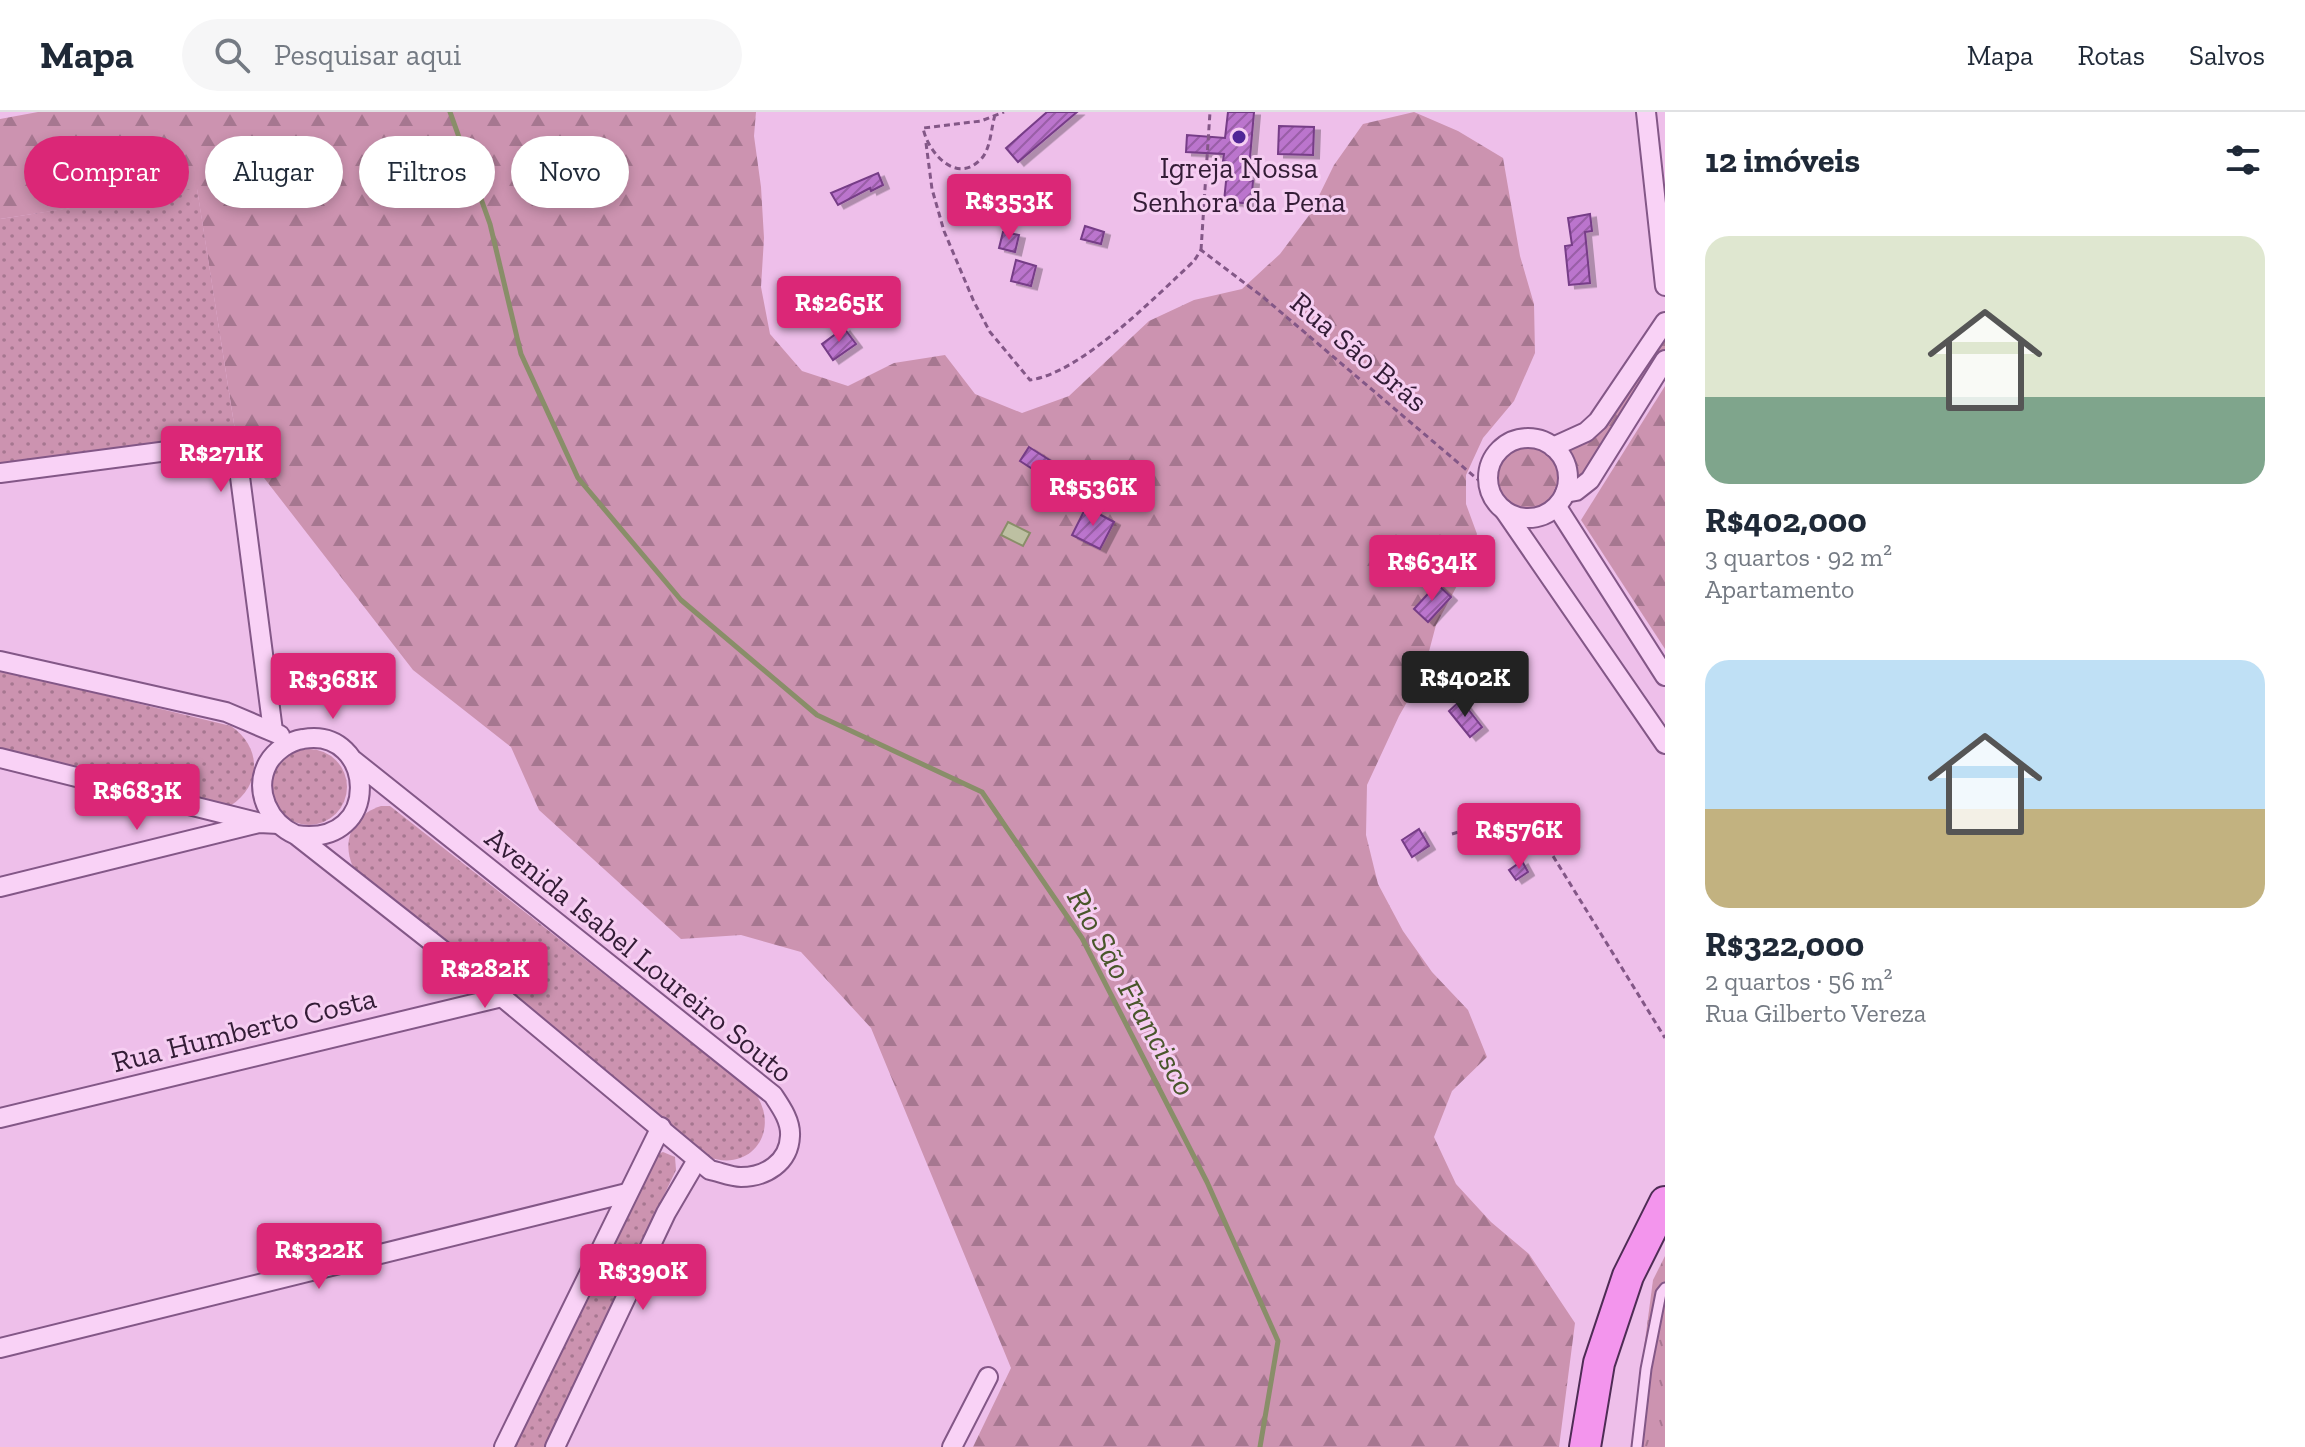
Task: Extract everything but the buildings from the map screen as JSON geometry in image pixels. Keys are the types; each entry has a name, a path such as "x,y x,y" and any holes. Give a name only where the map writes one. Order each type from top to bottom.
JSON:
{"main road":[{"path":"1585,1447 1599,1363 1628,1276 1665,1202"}],"street":[{"path":"1646,112 1665,286"},
{"path":"1553,447 1586,432 1598,421 1665,322"},
{"path":"1504,510 1515,516 1541,516 1590,480 1665,360"},
{"path":"1665,676 1561,500 1568,476 1566,466 1553,447 1531,438 1506,444 1496,452 1490,464 1489,489 1495,501 1665,744"},
{"path":"0,473 183,449 218,446 231,450 239,469 273,731"},
{"path":"0,661 226,712 293,742 274,757 263,779 266,803 279,824"},
{"name":"Avenida Isabel Loureiro Souto","path":"279,824 502,997 710,1170 737,1177 758,1176 772,1171 784,1155 790,1137 786,1114 773,1095 332,742 319,738 293,742"},
{"path":"0,758 259,823 279,824"},
{"path":"296,835 314,837 331,833 345,824 356,810 361,793 360,775 352,759"},
{"path":"0,887 259,823"},
{"name":"Rua Humberto Costa","path":"0,1118 502,997"},
{"path":"504,1447 661,1127"},
{"path":"555,1447 666,1213 697,1160"},
{"path":"0,1348 627,1193"},
{"path":"952,1447 988,1377"}],"lane":[{"path":"1637,1447 1646,1369 1661,1293 1665,1288"}],"path":[{"path":"1004,112 962,125 923,128 932,189 944,231 974,302 990,332 1030,380 1045,378 1061,370 1110,335 1194,261 1201,250 1210,112"},
{"path":"926,143 947,166 960,168 973,165 984,156 989,146 993,113"},
{"name":"Rua São Brás","path":"1201,250 1252,288 1489,489"},
{"path":"1452,834 1482,825 1518,820 1529,823 1553,856 1665,1038"}],"green space":[{"path":"38,112 756,112 754,136 764,238 761,287 770,334 802,371 848,386 894,363 945,355 975,394 1022,413 1069,396 1149,321 1194,300 1242,289 1280,254 1310,214 1334,165 1363,124 1414,112 1458,131 1503,158 1520,256 1534,304 1535,353 1514,401 1483,438 1466,475 1466,504 1477,534 1459,582 1436,625 1423,674 1399,716 1367,785 1366,835 1378,884 1403,931 1432,972 1468,1010 1487,1057 1452,1091 1434,1137 1456,1184 1491,1222 1529,1254 1575,1323 1559,1447 973,1447 1011,1368 871,1028 801,952 741,935 681,939 539,810 511,747 413,670 237,443 197,189 189,190 189,136 24,136 24,208 72,208 0,219 0,119"},
{"path":"197,188 237,443 227,439 0,466 0,219 70,208 189,208 189,189"},
{"path":"1665,332 1665,352 1588,473 1577,479 1565,450 1583,444 1591,436"},
{"path":"1665,386 1665,649 1581,520"},
{"path":"1521,442 1535,442 1554,452 1564,471 1564,485 1554,504 1535,514 1521,514 1502,504 1492,485 1492,471 1502,452"},
{"path":"0,670 231,726 241,735 253,755 253,777 241,798 230,806 0,751"},
{"path":"309,749 323,752 336,760 344,773 347,787 344,801 336,814 323,822 309,825 295,822 282,814 274,801 271,787 274,773 282,760 295,752"},
{"path":"381,806 390,806 755,1093 765,1121 758,1145 738,1159 708,1157 353,867 348,847 352,830 363,816"},
{"path":"663,1152 675,1157 676,1170 544,1447 512,1447 655,1155"},
{"path":"1665,1256 1665,1447 1631,1447 1653,1280"}],"shaded area":[{"path":"1008,522 1030,533 1023,546 1001,535"}],"waterway":[{"name":"Rio São Francisco","path":"450,112 490,224 521,354 578,478 681,600 817,715 982,792 1082,938 1207,1182 1278,1341 1260,1447"}],"place":[{"name":"Igreja Nossa Senhora da Pena","path":"1239,137"}]}
